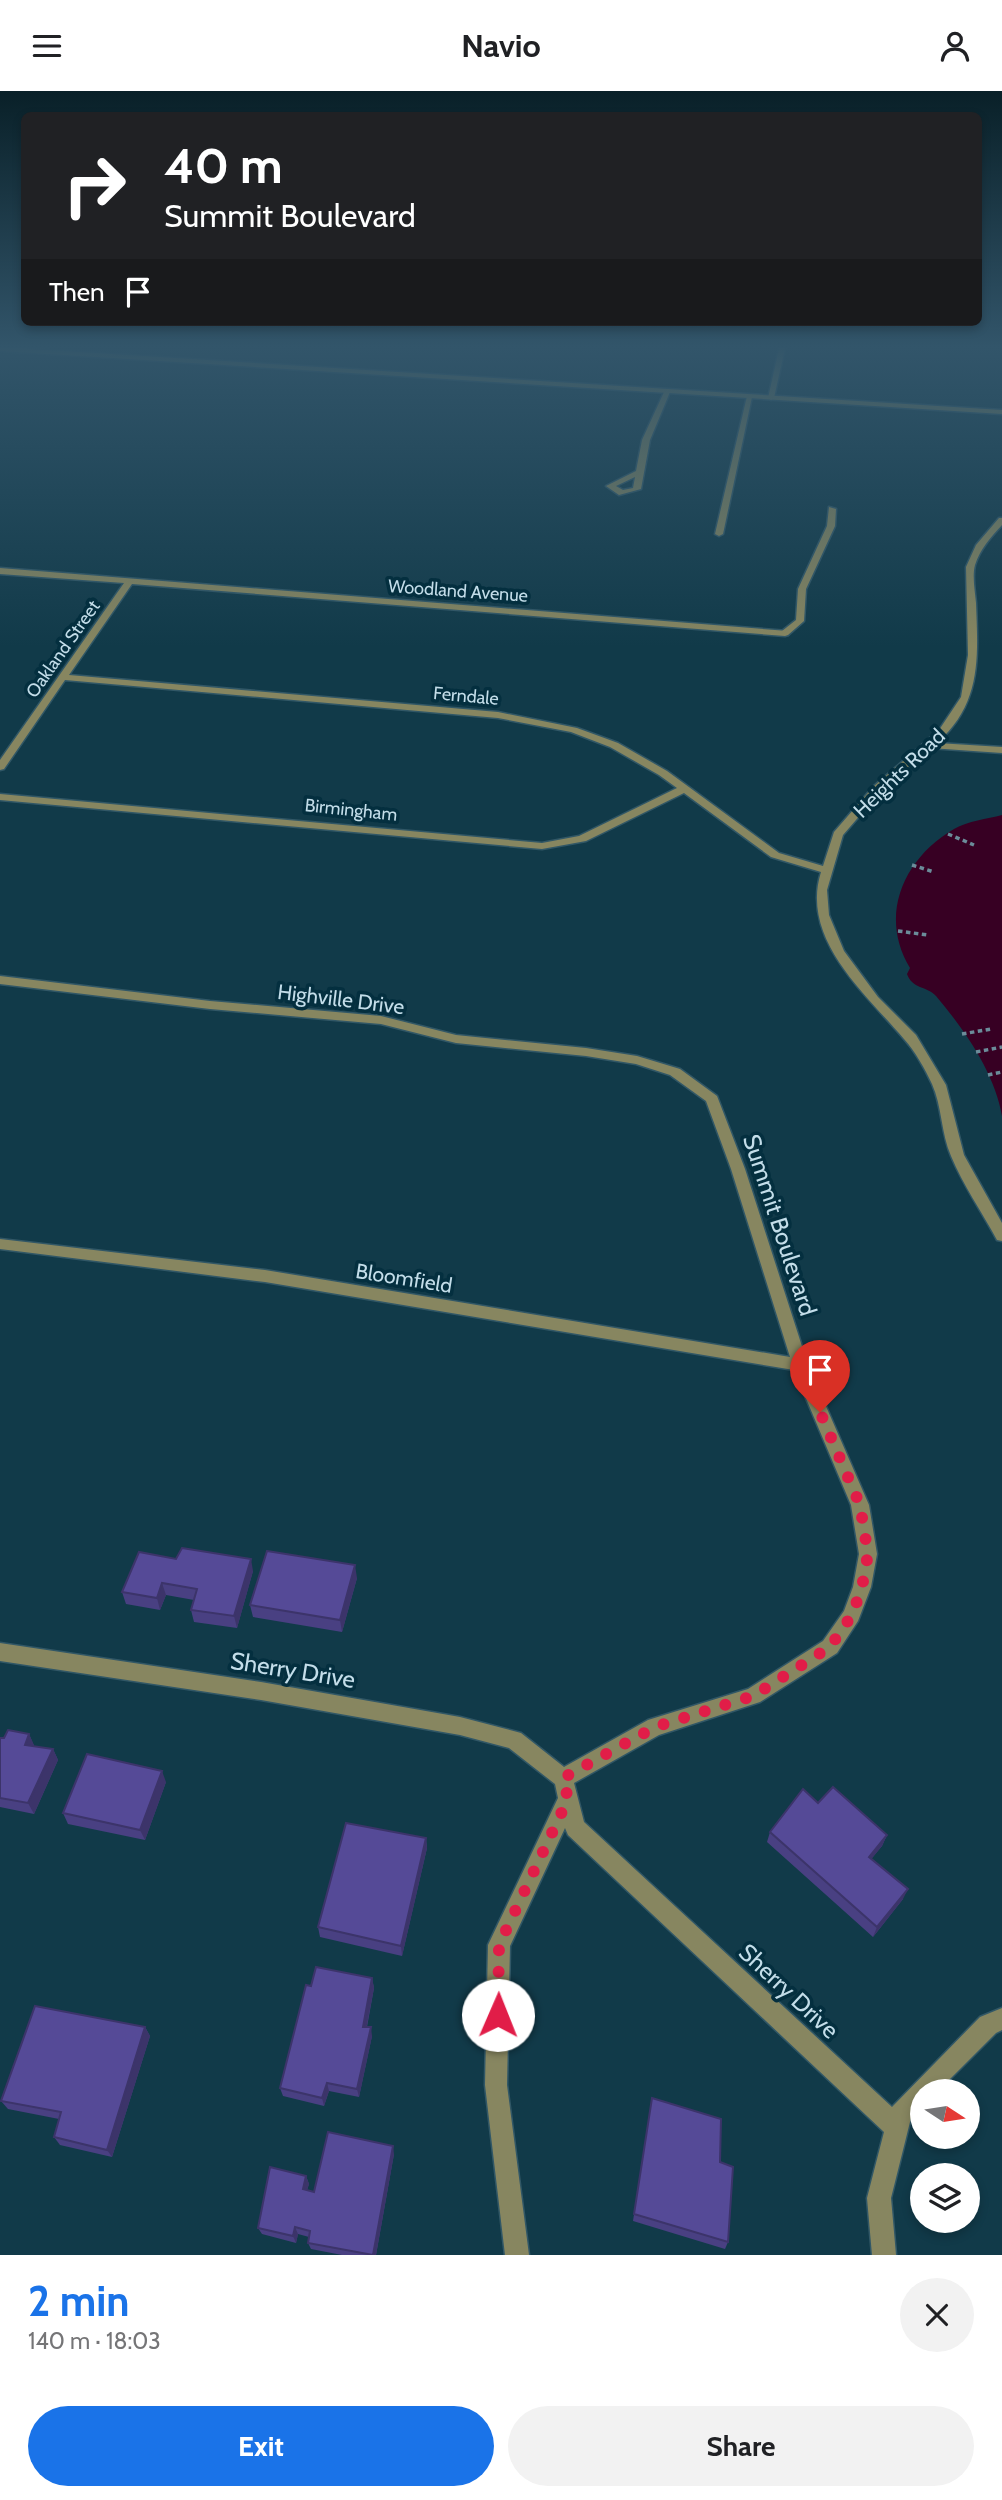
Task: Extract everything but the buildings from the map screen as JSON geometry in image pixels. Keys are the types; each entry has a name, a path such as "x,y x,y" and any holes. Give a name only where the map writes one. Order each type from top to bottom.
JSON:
{"street":[{"path":"639,473 645,445"},
{"path":"719,534 739,445"},
{"name":"Woodland Avenue","path":"0,571 785,633 800,621 802,589 831,526 832,509"},
{"name":"Heights Road","path":"1000,525 980,545 970,567 973,655 966,697 953,720 877,789 838,834 821,890 822,915 838,951 874,1000 911,1038 939,1085 957,1155 1002,1236"},
{"name":"Oakland Street","path":"0,767 128,583"},
{"name":"Ferndale","path":"64,677 498,715 574,730 614,745 686,788 775,855 826,870"},
{"path":"928,745 1002,750"},
{"name":"Birmingham","path":"0,797 542,846 582,839 686,788"},
{"name":"Highville Drive","path":"0,980 210,1005 380,1020 456,1039 586,1052 636,1061 675,1072"},
{"name":"Summit Boulevard","path":"565,1789 655,1727 753,1696 830,1647 852,1615 862,1587 868,1554 860,1505 800,1365 738,1169 712,1099 675,1072"},
{"name":"Bloomfield","path":"0,1244 265,1276 800,1365"},
{"name":"Sherry Drive","path":"0,1651 261,1691 460,1726 513,1740 565,1789 575,1828 896,2127"},
{"path":"517,2255 496,2085 499,1945 565,1789"},
{"path":"884,2255 879,2198 901,2112 988,2025 1002,2019"}],"path":[{"path":"948,834 974,845"},
{"path":"912,865 934,872"},
{"path":"898,931 928,935"},
{"path":"962,1034 991,1029"},
{"path":"976,1052 1002,1047"},
{"path":"988,1075 1002,1072"}],"shaded area":[{"path":"1002,815 1002,1116 993,1084 967,1037 936,996 909,979 907,974 910,968 896,928 901,889 922,855 936,841 959,826"}],"route":[{"path":"498,2015 499,1945 568,1799 563,1778 655,1727 753,1696 830,1647 852,1615 862,1587 868,1554 860,1505 820,1412"}]}
